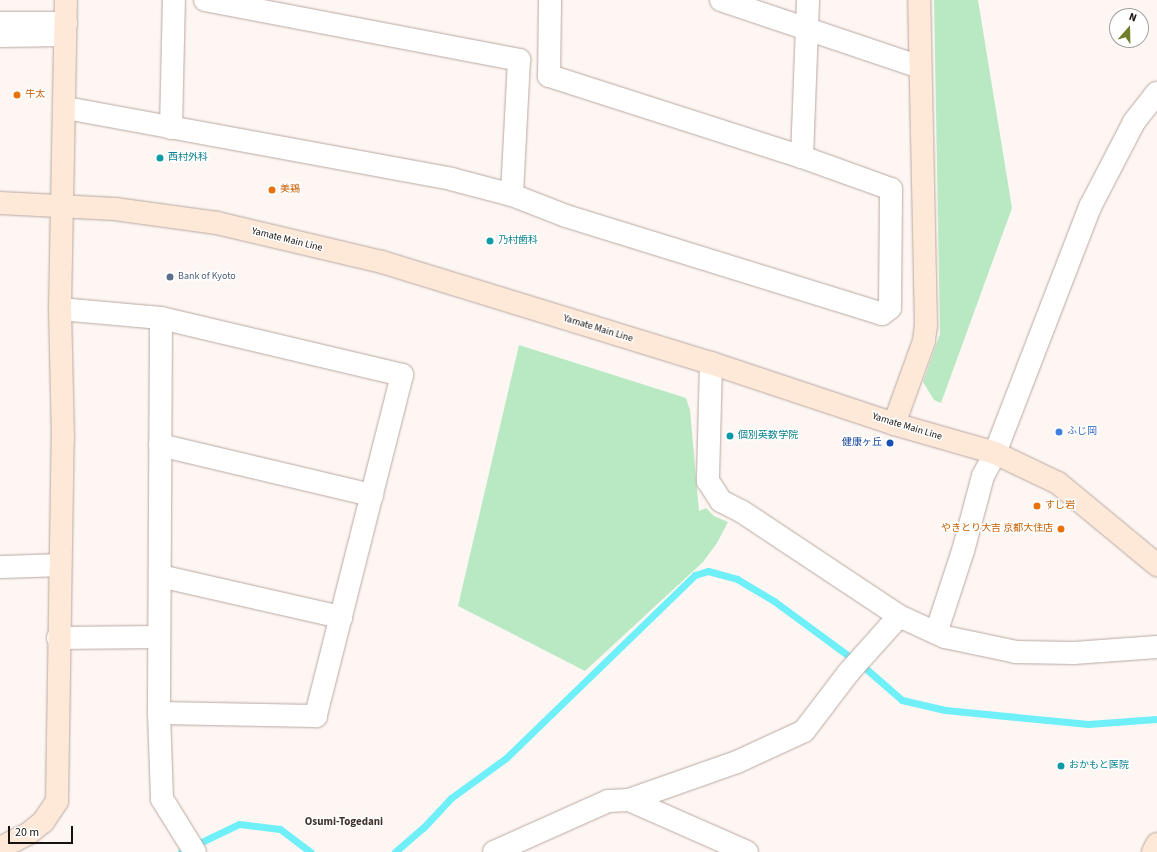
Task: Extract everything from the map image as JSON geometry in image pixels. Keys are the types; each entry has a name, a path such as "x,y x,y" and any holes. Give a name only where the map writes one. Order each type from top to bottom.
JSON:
{"street":[{"path":"0,848 28,834 43,822 57,800 58,638 63,439 60,309 66,108 66,0"},
{"path":"171,128 174,0"},
{"path":"205,0 519,60 512,195"},
{"path":"66,108 451,179 512,195 566,216 882,314 890,308 890,189 802,157 549,76 550,0"},
{"path":"721,0 920,67"},
{"path":"802,157 808,0"},
{"path":"894,424 924,341 926,325 919,0"},
{"path":"0,23 65,31"},
{"path":"936,632 963,551 983,476 995,453 1090,208 1134,122 1157,93"},
{"name":"Yamate Main Line","path":"0,202 115,209 217,223 382,262 711,363 894,424 995,453 1058,483 1157,565"},
{"path":"60,309 161,318 402,375 316,716 159,713"},
{"path":"161,318 159,713 162,799 191,847"},
{"path":"711,363 708,480 721,501 741,511 900,616 945,637 1016,652 1074,653 1157,647"},
{"path":"160,445 372,495"},
{"path":"0,567 60,566"},
{"path":"160,576 341,617"},
{"path":"494,852 608,800 629,800 737,762 804,731 849,672 900,616"},
{"path":"58,638 159,637"},
{"path":"629,800 747,852"},
{"path":"1152,852 1157,844"}],"lane":[{"path":"0,40 65,31"}],"green space":[{"path":"934,0 978,0 1012,208 941,403 934,400 923,382 940,334"},
{"path":"519,345 686,398 690,410 699,511 706,508 714,516 728,522 717,543 703,562 585,671 458,606"}],"waterway":[{"path":"395,852 423,828 451,798 506,758 695,575 708,571 737,579 774,601 864,667 902,700 945,710 1088,724 1157,719"},
{"path":"181,852 239,824 280,829 311,852"}],"place":[{"name":"牛太","path":"17,95"},
{"name":"西村外科","path":"160,158"},
{"name":"美鶏","path":"272,190"},
{"name":"乃村歯科","path":"490,241"},
{"name":"Bank of Kyoto","path":"170,277"},
{"name":"ふじ岡","path":"1059,432"},
{"name":"個別英数学院","path":"730,436"},
{"name":"健康ヶ丘","path":"890,443"},
{"name":"すし岩","path":"1037,506"},
{"name":"やきとり大吉 京都大住店","path":"1061,529"},
{"name":"おかもと医院","path":"1061,766"}],"district":[{"name":"Osumi-Togedani","path":"344,822"}]}
